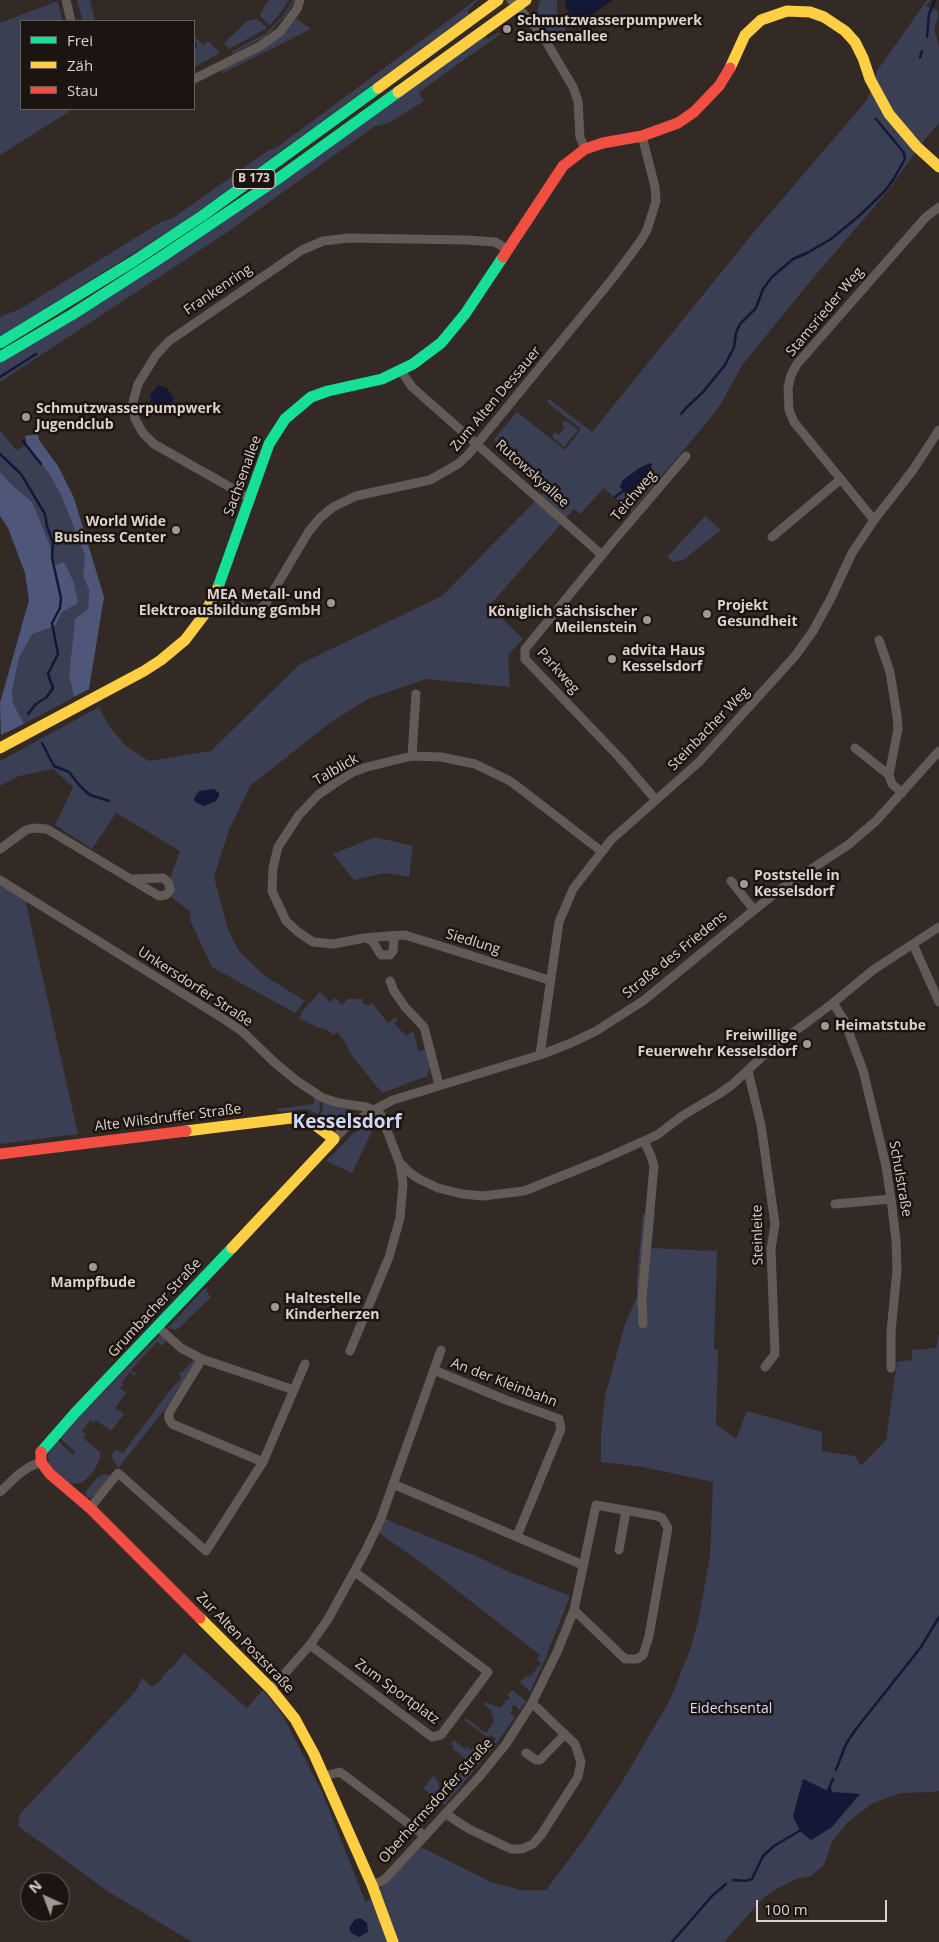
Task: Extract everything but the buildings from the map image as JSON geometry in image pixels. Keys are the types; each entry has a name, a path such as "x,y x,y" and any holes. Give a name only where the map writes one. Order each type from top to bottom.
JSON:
{"street":[{"path":"66,0 71,20"},
{"path":"195,78 260,46 280,32 300,0"},
{"name":"B 173","path":"0,343 202,216 498,0"},
{"path":"518,2 541,32 573,87 578,100 580,137 585,149 603,143 642,136 678,123 709,98 727,74 745,36 761,20 787,11 810,12 835,23 855,42 873,85 889,114 917,147 939,167"},
{"name":"B 173","path":"0,357 140,271 268,186 518,2"},
{"name":"Zum Alten Dessauer","path":"216,594 249,611 257,611 265,605 309,531 333,507 356,496 430,480 458,464 478,444 613,278 647,230 656,202 655,187 642,136"},
{"name":"Sachsenallee","path":"0,748 144,672 161,660 194,630 216,594 275,432 296,408 311,397 328,391 369,383 401,371 428,354 452,331 563,166 585,149"},
{"name":"Stamsrieder Weg","path":"874,520 794,422 789,410 788,388 791,375 797,364 926,217 939,207"},
{"name":"Frankenring","path":"251,497 244,495 154,444 143,433 135,419 133,402 138,384 156,355 169,341 302,250 323,241 349,238 466,240 494,242 507,249"},
{"name":"Rutowskyallee","path":"401,371 412,387 602,555"},
{"name":"Steinbacher Weg","path":"540,1055 549,980 559,922 573,889 611,840 704,756 795,656 813,631 852,553 874,520 914,470 939,430"},
{"name":"Teichweg","path":"602,555 686,456"},
{"path":"772,537 841,479"},
{"name":"Parkweg","path":"602,555 525,650 525,659 576,711 656,800"},
{"path":"879,640 890,672 898,729 889,776"},
{"path":"412,756 416,694"},
{"path":"855,748 889,776 892,784 902,793"},
{"name":"Straße des Friedens","path":"334,1138 345,1128 393,1100 540,1055 596,1031 643,1001 781,889 848,845 869,827 902,793 939,751"},
{"name":"Talblick","path":"388,936 323,944 313,942 286,921 272,890 275,857 287,832 299,815 318,795 353,772 381,762 412,756 441,757 475,764 510,782 526,793 601,851"},
{"path":"0,849 26,830 47,828 132,879"},
{"name":"Unkersdorfer Straße","path":"0,880 227,1021 243,1032 274,1062 323,1098 374,1110"},
{"path":"731,881 754,910"},
{"path":"400,1164 414,1176 438,1188 462,1194 505,1194 524,1191 644,1141 657,1135 682,1116 719,1094 748,1071 773,1047 833,1003 873,970 939,927"},
{"name":"Siedlung","path":"388,936 405,935 549,980"},
{"path":"368,938 373,942 379,954 385,956 393,952 394,940 388,936"},
{"path":"912,944 939,1002"},
{"path":"390,982 405,1007 424,1026 438,1085"},
{"name":"Schulstraße","path":"833,1003 844,1020 863,1070 886,1166 896,1240 891,1368"},
{"name":"Steinleite","path":"748,1071 761,1125 775,1224 771,1249 775,1354 765,1367"},
{"path":"350,1351 390,1257 400,1218 403,1184 400,1164 381,1115 374,1110"},
{"name":"Alte Wilsdruffer Straße","path":"0,1154 291,1118 314,1124 334,1138"},
{"name":"Grumbacher Straße","path":"40,1462 42,1449 334,1138"},
{"path":"643,1324 642,1298 654,1166 644,1141"},
{"path":"835,1204 891,1199"},
{"path":"158,1327 181,1348 202,1359 294,1390"},
{"name":"An der Kleinbahn","path":"355,1572 380,1521 441,1350"},
{"path":"202,1359 169,1413 168,1419 172,1424 262,1462"},
{"path":"90,1508 118,1473 206,1551 262,1462 305,1364"},
{"name":"An der Kleinbahn","path":"434,1370 506,1400 559,1419 561,1429 517,1536"},
{"path":"0,1492 28,1467 40,1462"},
{"name":"Zur Alten Poststraße","path":"40,1462 50,1474 90,1508 271,1689 298,1725 324,1776 372,1885 394,1942"},
{"path":"393,1484 583,1565"},
{"name":"Oberhermsdorfer Straße","path":"372,1885 385,1879 446,1814 502,1749 532,1703 557,1652 574,1610 596,1505 626,1511"},
{"path":"574,1610 625,1659 636,1659 642,1655 649,1636 668,1528 662,1518 626,1511 619,1550"},
{"path":"271,1689 310,1645 334,1610 355,1572"},
{"name":"Zum Sportplatz","path":"310,1645 432,1737 441,1735 488,1672 355,1572"},
{"path":"446,1814 469,1829 510,1849 522,1849 533,1844 578,1777 581,1762 575,1744 532,1703"},
{"path":"526,1753 536,1760 540,1760 565,1734"},
{"path":"324,1776 340,1772 425,1836"}],"green space":[{"path":"77,0 90,0 95,20 83,20"},
{"path":"270,0 289,0 270,25 260,16 265,5"},
{"path":"293,0 295,0 286,15 266,36 234,53 231,52 265,34 282,17"},
{"path":"478,0 468,10 469,14 186,220 0,337 0,317 20,309 161,222 173,218 269,150 276,148"},
{"path":"540,0 557,0 557,11 560,21 568,33 558,39 549,34 537,12"},
{"path":"927,0 931,0 925,6 937,10 938,17 934,28 939,47 939,123 925,139 886,193 743,364 720,405 709,420 631,512 604,488 580,514 574,509 489,606 523,639 508,655 510,687 426,679 368,699 331,722 250,786 229,830 214,877 228,929 238,950 265,976 305,1001 295,1013 212,967 190,920 191,912 170,896 174,888 170,879 180,851 116,813 92,849 55,825 73,787 53,769 19,776 0,786 0,761 99,707 109,726 126,746 149,761 211,751 300,664 442,596 545,491 495,447 495,438 517,412 565,450 581,429 547,402 549,399 592,432 754,232 867,100 877,71"},
{"path":"58,1 62,20 20,20 20,110 71,110 0,155 0,23"},
{"path":"257,19 267,28 229,49 224,43 247,21"},
{"path":"296,19 311,29 223,73 221,71 254,54 283,34"},
{"path":"497,33 502,33 419,92 424,101 389,123 375,126 229,231 0,382 0,363 485,35 488,39"},
{"path":"195,37 203,45 208,41 220,53 195,66 195,48 198,45"},
{"path":"565,420 578,430 564,447 552,437 555,432 559,435 565,427 562,424"},
{"path":"0,430 16,450 27,445 48,472 61,495 85,556 83,576 89,590 88,609 75,619 69,675 74,697 24,724 13,703 12,691 19,658 32,633 55,626 62,612 63,562 55,565 49,543 12,485 0,472"},
{"path":"705,516 721,530 683,560 673,562 667,557"},
{"path":"375,837 413,846 409,877 384,873 354,880 333,854"},
{"path":"0,882 25,899 78,1134 0,1144"},
{"path":"320,992 330,1002 335,998 342,1005 348,999 363,999 362,1003 369,1006 372,1003 388,1023 396,1017 398,1019 394,1023 406,1036 411,1032 414,1033 418,1051 427,1049 430,1067 427,1076 382,1093 352,1056 337,1032 333,1035 328,1030 299,1018 304,1009"},
{"path":"314,1097 320,1100 318,1114 307,1109 280,1112 276,1109 314,1104"},
{"path":"323,1102 353,1112 339,1121 331,1120 320,1115 323,1109"},
{"path":"372,1121 377,1125 375,1125 352,1173 326,1161 364,1123"},
{"name":"Eidechsental","path":"643,1214 655,1214 651,1248 717,1251 714,1349 718,1350 716,1424 736,1439 747,1411 822,1432 822,1451 855,1456 861,1466 886,1440 897,1362 912,1360 912,1350 936,1348 939,1334 939,1791 901,1793 873,1803 848,1822 832,1842 824,1865 811,1876 797,1879 764,1897 724,1942 192,1942 109,1892 18,1826 20,1814 136,1691 142,1678 152,1687 162,1679 184,1653 247,1708 263,1690 282,1714 322,1792 366,1903 421,1847 491,1882 521,1890 546,1890 585,1838 622,1782 670,1700 690,1650 698,1622 710,1556 713,1482 643,1467 601,1462 601,1435 605,1396 625,1324 637,1297"},
{"path":"205,1288 208,1289 206,1291 211,1297 176,1330 168,1328"},
{"path":"159,1336 166,1340 162,1346 157,1342 131,1370 136,1374 135,1376 130,1372 121,1383 123,1384 120,1388 126,1393 115,1408 124,1414 111,1431 96,1420 94,1423 90,1420 82,1431 86,1434 83,1438 100,1452 100,1459 94,1471 82,1483 67,1483 49,1465 48,1455 52,1446 57,1440 73,1455 76,1453 59,1437"},
{"path":"192,1357 196,1360 195,1363 165,1409 118,1468 111,1456 115,1450 123,1453 171,1389 182,1378 178,1373 181,1373 193,1361"},
{"path":"105,1474 111,1476 95,1495 91,1498 86,1497 86,1491 97,1478"},
{"path":"385,1519 570,1596 530,1692 520,1682 527,1676 531,1676 541,1663 537,1659 540,1655 423,1564 379,1533"},
{"path":"512,1690 526,1701 518,1712 519,1709 514,1705 511,1706 513,1709 510,1713 515,1717 496,1744 494,1742 496,1739 491,1735 488,1738 464,1720 466,1718 484,1732 487,1732 494,1722 492,1720 494,1717 491,1714 492,1711 484,1705 485,1702 500,1708 506,1702 501,1697 507,1701 510,1698 507,1696"},
{"path":"454,1740 465,1749 467,1747 471,1750 481,1741 492,1749 445,1805 423,1789 433,1776 439,1782 438,1786 440,1788 453,1784 457,1780 456,1776 465,1761 462,1755 452,1749 454,1746 450,1744"}],"shaded area":[{"path":"567,0 613,0 581,22 575,20 566,8 565,3"},
{"path":"158,385 167,388 174,398 170,407 158,411 151,404 150,395"},
{"path":"38,434 39,440 58,466 74,498 104,597 89,689 74,697 69,675 75,619 88,609 89,590 83,576 85,556 61,495 48,472 27,445 25,436"},
{"path":"650,463 652,464 649,477 633,490 626,493 623,491 620,487 622,481 639,468"},
{"path":"0,472 32,502 49,543 55,565 64,562 74,583 78,603 62,612 55,626 32,634 19,658 12,691 13,703 24,724 1,735 0,703 29,600 25,573 8,528 0,516"},
{"path":"214,789 219,793 216,801 204,806 195,802 194,798 199,791"},
{"path":"803,1779 826,1790 831,1787 832,1792 860,1794 831,1828 811,1840 800,1831 793,1816"},
{"path":"360,1918 367,1923 368,1932 359,1937 351,1933 349,1928 354,1920"}],"waterway":[{"path":"927,37 929,14 935,0"},
{"path":"920,57 922,51"},
{"path":"681,414 703,392 725,365 734,347 736,333 740,324 756,308 763,289 772,277 793,259 831,239 859,216 884,192 893,180 905,159 904,153 876,119"},
{"path":"0,377 36,354"},
{"path":"23,441 41,464"},
{"path":"0,454 21,474 45,514 53,543 52,558 61,598 60,608 52,623 58,654 48,674 53,688 47,697 36,704 28,714"},
{"path":"615,497 623,491"},
{"path":"42,743 54,766 69,772 90,795 109,801"},
{"path":"836,1770 846,1744 856,1729 921,1647 939,1617"},
{"path":"829,1788 833,1779"},
{"path":"733,1880 745,1881 752,1879 763,1856 774,1846 801,1830"},
{"path":"672,1942 712,1896 726,1884"}],"traffic: fast":[{"path":"0,343 134,261 202,216 378,88"},
{"path":"0,357 73,314 157,260 276,180 398,92"},
{"path":"217,590 269,444 285,419 311,397 328,391 382,379 413,364 441,343 465,314 503,257"},
{"path":"41,1452 75,1413 232,1248"}],"traffic: slow":[{"path":"378,88 498,0"},
{"path":"398,92 526,0"},
{"path":"730,68 745,35 761,20 787,11 810,12 824,17 845,31 855,42 870,79 889,114 917,147 939,167"},
{"path":"0,748 161,660 185,640 204,615 217,590"},
{"path":"186,1131 291,1118 314,1124 334,1139 232,1248"},
{"path":"200,1618 271,1689 295,1719 314,1754 372,1885 393,1942"}],"traffic: jam":[{"path":"503,257 563,166 585,149 603,143 642,136 678,123 694,112 719,86 730,68"},
{"path":"0,1154 186,1131"},
{"path":"41,1452 41,1462 50,1474 90,1508 200,1618"}],"place":[{"name":"Schmutzwasserpumpwerk Sachsenallee","path":"507,29"},
{"name":"Schmutzwasserpumpwerk Jugendclub","path":"26,417"},
{"name":"World Wide Business Center","path":"176,530"},
{"name":"MEA Metall- und Elektroausbildung gGmbH","path":"331,603"},
{"name":"Projekt Gesundheit","path":"707,614"},
{"name":"Königlich sächsischer Meilenstein","path":"647,620"},
{"name":"advita Haus Kesselsdorf","path":"612,659"},
{"name":"Poststelle in Kesselsdorf","path":"744,884"},
{"name":"Heimatstube","path":"825,1026"},
{"name":"Freiwillige Feuerwehr Kesselsdorf","path":"807,1044"},
{"name":"Mampfbude","path":"93,1267"},
{"name":"Haltestelle Kinderherzen","path":"275,1307"}],"district":[{"name":"Kesselsdorf","path":"347,1123"}]}
